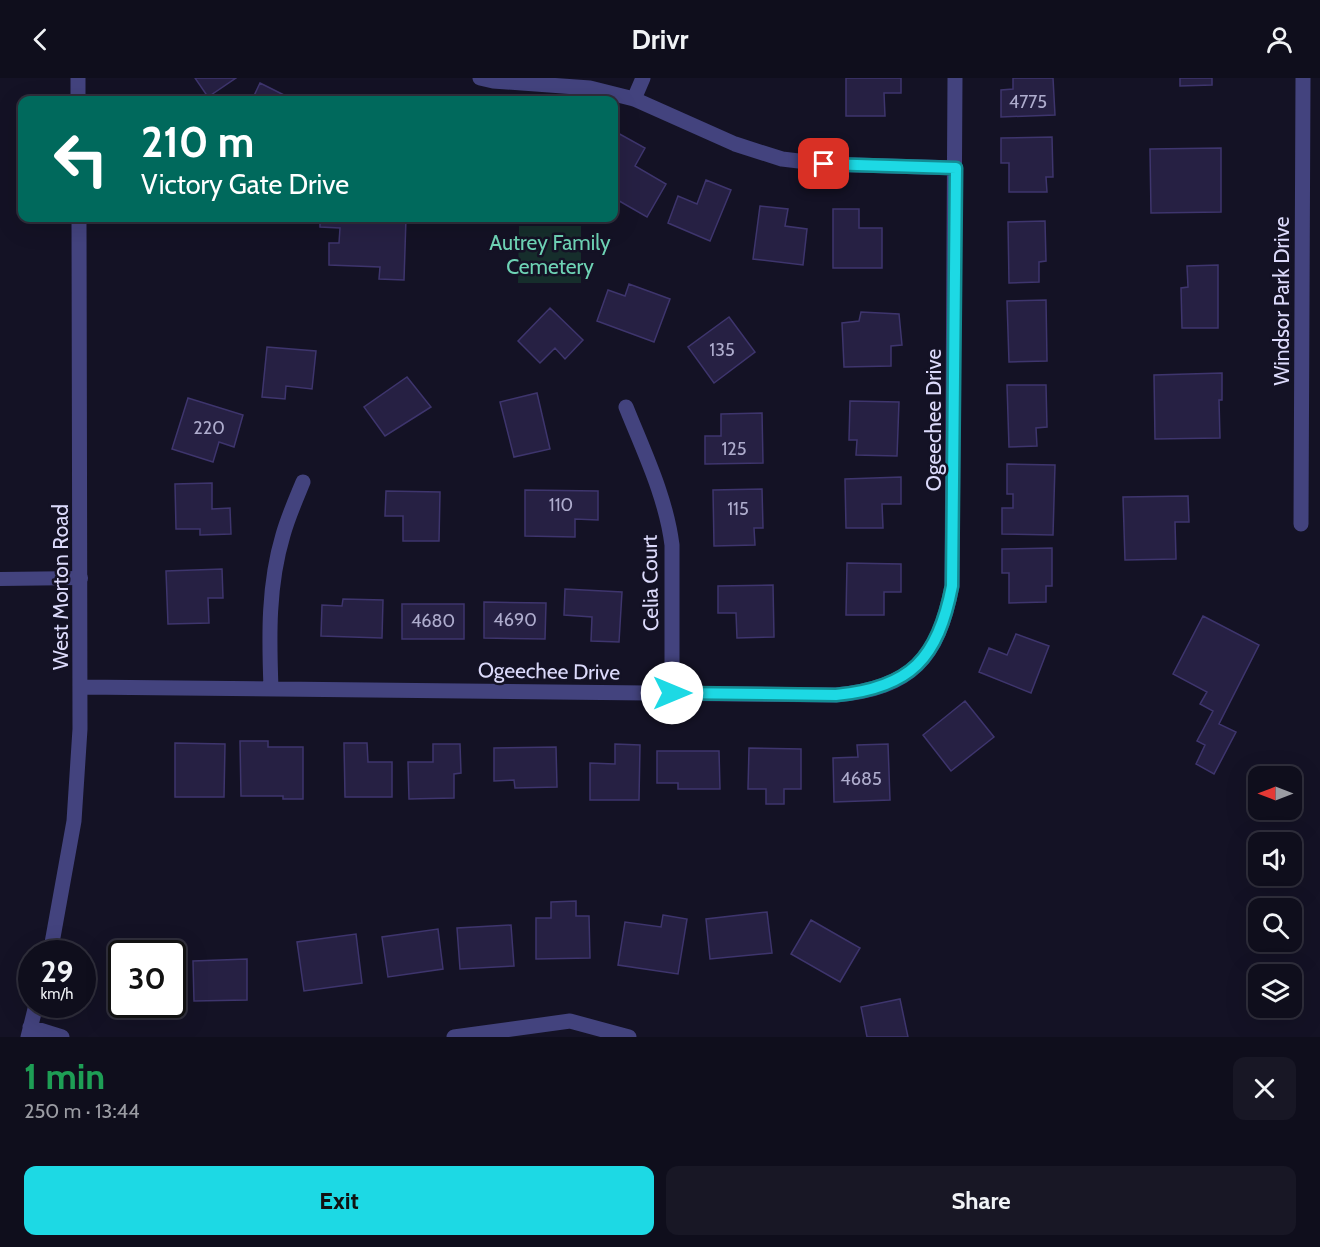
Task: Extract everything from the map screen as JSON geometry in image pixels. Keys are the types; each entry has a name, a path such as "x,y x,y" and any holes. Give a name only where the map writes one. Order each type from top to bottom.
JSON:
{"street":[{"path":"78,78 78,96"},
{"path":"480,78 493,81 590,88 634,99 735,144 782,159 824,164 956,168"},
{"path":"634,99 643,78"},
{"name":"Ogeechee Drive","path":"81,687 836,695 862,692 887,684 908,672 926,657 937,637 947,610 952,586 955,78"},
{"name":"Windsor Park Drive","path":"1301,524 1303,78"},
{"name":"West Morton Road","path":"53,940 74,821 81,687 79,222"},
{"name":"Celia Court","path":"626,407 666,510 670,529 672,545 672,693"},
{"path":"271,688 269,645 271,589 283,534 303,482"},
{"path":"454,1037 570,1021 629,1037"},
{"path":"29,1032 63,1037"}],"lane":[{"path":"0,579 81,578"}],"green space":[{"name":"Autrey Family Cemetery","path":"519,226 581,226 581,283 518,283"}],"building":[{"path":"195,78 236,78 209,96"},
{"path":"846,78 901,78 901,93 884,93 885,116 846,116"},
{"path":"1013,78 1053,78 1055,115 1001,117 1001,90 1013,89"},
{"path":"1180,78 1212,78 1212,85 1180,86"},
{"path":"260,83 286,96 254,96"},
{"path":"618,133 645,148 635,166 666,184 647,217 618,200"},
{"path":"1052,137 1053,177 1046,177 1047,192 1009,192 1009,163 1001,163 1001,138"},
{"path":"1221,148 1221,212 1151,213 1150,149"},
{"path":"706,180 731,190 710,241 668,223 678,196 697,204"},
{"path":"760,206 788,209 785,226 807,229 803,265 753,259"},
{"path":"833,209 859,209 859,228 882,228 882,268 833,268"},
{"path":"1045,221 1046,261 1039,262 1039,282 1009,283 1008,222"},
{"path":"320,222 406,222 404,280 379,279 380,267 329,265 329,243 339,243 340,228 320,227"},
{"path":"1218,265 1218,328 1182,328 1181,288 1188,287 1187,266"},
{"path":"629,284 670,299 654,342 597,321 608,290 625,296"},
{"path":"1046,300 1047,361 1009,362 1007,301"},
{"path":"550,308 583,340 565,359 555,348 540,363 518,341"},
{"path":"861,312 899,314 902,345 891,346 891,366 844,367 842,323 859,321"},
{"path":"729,317 755,352 714,383 688,347"},
{"path":"267,347 316,351 312,389 286,386 285,399 262,397"},
{"path":"1222,373 1222,400 1219,400 1220,438 1155,439 1154,375"},
{"path":"407,377 431,407 385,436 364,407"},
{"path":"1007,385 1046,385 1047,427 1036,428 1037,446 1009,447"},
{"path":"537,393 550,449 514,457 500,402"},
{"path":"188,398 243,415 234,447 219,442 213,462 172,449"},
{"path":"850,401 899,402 897,456 856,455 857,440 849,440"},
{"path":"762,413 763,463 705,464 705,436 721,436 721,414"},
{"path":"1007,464 1055,465 1053,535 1002,534 1002,508 1013,508 1013,494 1007,494"},
{"path":"901,477 901,504 882,504 883,528 846,528 845,479"},
{"path":"212,483 212,509 230,508 231,534 200,535 200,529 176,529 175,484"},
{"path":"762,489 763,528 754,528 755,545 714,546 713,490"},
{"path":"525,490 598,491 598,520 575,519 575,537 525,536"},
{"path":"386,491 440,492 439,541 403,541 403,516 385,516"},
{"path":"1188,496 1189,522 1175,522 1176,559 1125,560 1123,497"},
{"path":"1052,548 1052,586 1046,586 1046,602 1009,603 1009,573 1002,573 1002,549"},
{"path":"847,563 901,564 901,592 884,592 884,615 846,615"},
{"path":"222,569 223,598 208,598 209,623 168,624 166,571"},
{"path":"773,585 774,637 737,638 736,613 718,613 718,586"},
{"path":"565,589 622,592 619,642 591,641 592,617 564,615"},
{"path":"343,599 383,600 382,638 321,636 322,605 342,606"},
{"path":"484,602 546,603 545,639 484,638"},
{"path":"402,604 464,604 464,639 402,639"},
{"path":"1203,616 1259,645 1219,724 1236,732 1214,774 1196,764 1205,745 1197,741 1213,711 1200,704 1207,692 1173,674"},
{"path":"1016,634 1049,646 1031,693 979,672 989,648 1007,655"},
{"path":"965,701 994,737 951,771 923,735"},
{"path":"240,741 268,741 268,747 303,747 303,799 283,799 283,796 241,796"},
{"path":"175,743 225,744 224,797 175,797"},
{"path":"344,743 367,743 368,762 392,762 392,797 345,797"},
{"path":"433,744 460,744 461,773 454,774 454,798 409,799 408,762 433,762"},
{"path":"615,744 640,745 639,800 590,800 590,763 615,764"},
{"path":"888,744 890,800 834,802 833,758 858,757 857,745"},
{"path":"556,747 557,787 515,788 514,780 494,781 494,748"},
{"path":"749,748 801,749 801,789 784,789 784,804 766,804 766,789 748,789"},
{"path":"657,751 719,751 720,789 678,789 678,783 657,783"},
{"path":"576,901 576,916 589,916 590,958 536,959 536,918 551,918 551,902"},
{"path":"767,912 772,953 710,959 706,919"},
{"path":"663,915 687,919 678,974 618,965 625,922 661,927"},
{"path":"811,920 860,948 840,982 791,954"},
{"path":"511,925 514,966 460,969 457,928"},
{"path":"438,929 443,969 388,977 382,937"},
{"path":"356,934 362,983 304,991 297,942"},
{"path":"247,959 247,1000 194,1001 193,961"},
{"path":"900,999 908,1037 867,1037 861,1007"}],"route":[{"path":"672,693 836,695 862,692 887,684 908,672 926,657 937,637 947,610 952,586 956,168 824,164"}]}
